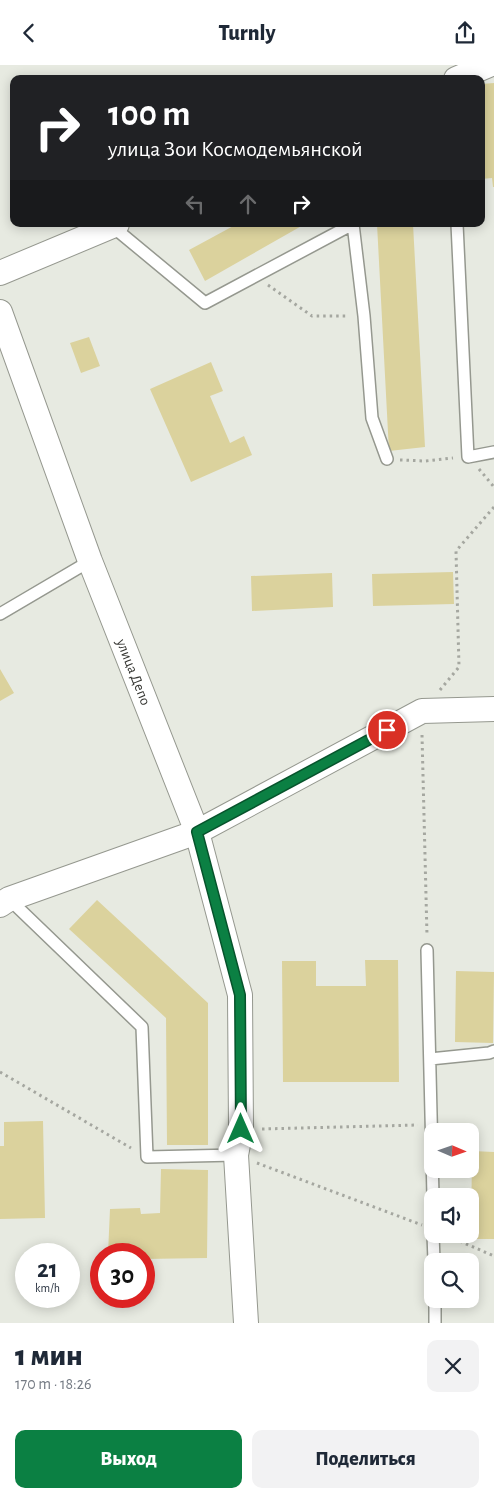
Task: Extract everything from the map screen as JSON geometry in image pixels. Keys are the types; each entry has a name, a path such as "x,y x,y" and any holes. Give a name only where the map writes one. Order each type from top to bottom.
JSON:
{"street":[{"path":"465,75 489,65"},
{"path":"0,273 109,227"},
{"name":"улица Депо","path":"0,312 90,561 197,832 240,995 241,1129 236,1155 246,1323"},
{"path":"4,902 197,832 422,711 494,709"}],"lane":[{"path":"116,227 205,303 347,227"},
{"path":"353,227 364,317 372,417 387,459"},
{"path":"457,227 468,457 494,452"},
{"path":"0,614 90,561"},
{"path":"4,902 142,1027 147,1157 236,1155"},
{"path":"427,950 431,1123"},
{"path":"430,1059 494,1051"},
{"path":"435,1308 435,1323"}],"path":[{"path":"256,276 312,316 364,317"},
{"path":"387,459 425,461 468,457 494,487"},
{"path":"0,1072 147,1157"},
{"path":"241,1129 424,1125"},
{"path":"236,1155 424,1226"},
{"path":"463,1243 494,1256"}],"building":[{"path":"494,83 494,187 492,178 485,179 485,84"},
{"path":"231,227 300,227 205,281 189,250"},
{"path":"377,227 413,227 425,447 389,451"},
{"path":"89,337 100,366 81,373 70,343"},
{"path":"211,362 223,391 210,396 230,443 244,436 252,455 191,482 150,389"},
{"path":"453,572 454,604 373,606 372,574"},
{"path":"332,573 333,607 252,611 251,576"},
{"path":"0,669 14,693 0,701"},
{"path":"97,900 208,1003 208,1145 167,1145 166,1018 69,929"},
{"path":"365,960 398,960 399,1082 283,1082 282,961 316,961 316,986 366,986"},
{"path":"456,971 494,972 493,1043 455,1042"},
{"path":"43,1121 45,1218 0,1219 0,1146 4,1146 4,1122"},
{"path":"479,1151 494,1152 494,1239 479,1239 479,1188 472,1188 472,1178 479,1178"},
{"path":"161,1169 208,1170 207,1258 155,1259 155,1243 108,1243 110,1209 140,1208 141,1214 160,1213"}],"route":[{"path":"241,1129 240,995 197,832 387,730"}]}
